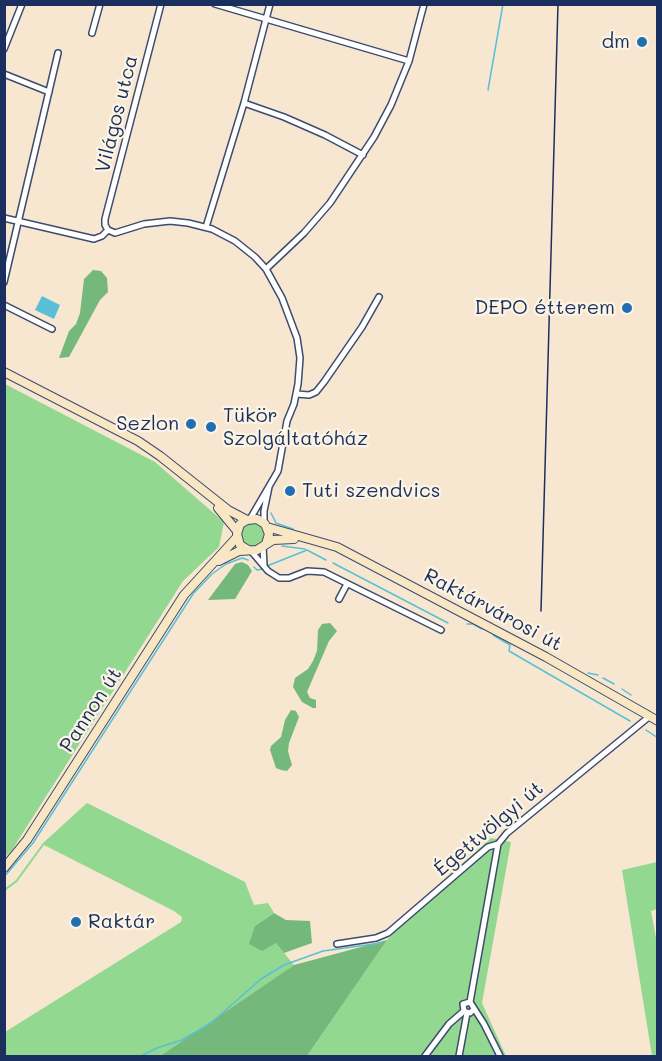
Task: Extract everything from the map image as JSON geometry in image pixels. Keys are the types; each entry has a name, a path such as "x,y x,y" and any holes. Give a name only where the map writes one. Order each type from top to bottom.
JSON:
{"main road":[{"path":"4,372 138,441 160,456 225,515 237,534 240,545 249,550"},
{"name":"Raktárvárosi út","path":"191,482 233,513 248,519 257,519 265,525 321,541 347,552 546,657 657,721"},
{"path":"237,534 240,524 248,519"},
{"path":"265,525 269,534 265,546"},
{"name":"Pannon út","path":"4,868 27,840 184,595 237,534"},
{"name":"Raktárvárosi út","path":"249,550 265,546 278,539 308,538"},
{"name":"Pannon út","path":"205,571 229,555 249,550"}],"street":[{"path":"4,49 22,4"},
{"path":"92,33 100,4"},
{"name":"Világos utca","path":"108,230 105,219 160,4"},
{"path":"215,4 409,61"},
{"path":"206,227 244,103 270,4"},
{"path":"266,269 304,233 330,203 363,155 391,105 409,61 424,4"},
{"path":"4,282 58,53"},
{"path":"4,74 49,93"},
{"path":"244,103 284,117 363,155"},
{"path":"4,218 94,239 102,236 108,230 115,233 163,221 188,223 206,227 240,244 266,269 282,298 296,332 300,365 297,394 287,421 278,471 248,519"},
{"path":"297,394 309,395 316,392 362,327 379,297"},
{"path":"4,305 52,329"},
{"path":"265,525 264,511 269,487"},
{"path":"264,565 265,546"},
{"path":"249,550 268,571 279,578 289,578 313,570 324,572 441,630"},
{"path":"339,599 347,584"},
{"name":"Égettvölgyi út","path":"337,944 376,938 388,933 488,847 498,844 507,833 650,716"},
{"path":"498,844 470,1002 500,1056"},
{"path":"459,1056 465,1012 463,1004 470,1002"},
{"path":"425,1056 449,1024 465,1012 470,1013 474,1009"}],"green space":[{"path":"93,270 101,271 107,278 108,292 100,300 69,357 59,358 69,331 76,324 80,313 84,279"},
{"path":"5,384 155,462 224,522 219,547 183,581 12,850 5,857"},
{"path":"252,523 257,524 263,530 263,540 257,546 252,547 247,546 241,540 240,535 241,530 247,524"},
{"path":"242,562 252,571 235,599 208,600 235,564"},
{"path":"330,623 337,631 329,641 307,692 310,698 316,700 316,708 313,708 302,702 293,687 295,678 308,669 313,661 317,651 318,630 322,624"},
{"path":"291,710 296,711 299,717 289,743 288,751 292,765 287,771 276,768 270,750 271,746 281,737 285,720"},
{"path":"87,803 245,882 254,905 268,903 274,913 255,926 276,943 294,965 160,1056 5,1056 5,1032 181,922 182,917 174,911 44,845 17,882 5,891 4,889 16,880 43,843"},
{"path":"491,838 511,842 482,1003 506,1056 307,1056 387,940 424,898"},
{"path":"657,862 657,909 651,911 658,949 658,1056 652,1056 622,870"},
{"path":"274,913 286,920 310,921 312,943 284,953 276,943 262,951 249,944 255,926"},
{"path":"387,940 307,1056 160,1056 294,965"}],"water":[{"path":"42,296 60,305 54,319 35,310"}],"waterway":[{"path":"488,90 503,4"},
{"path":"271,513 276,523 293,529"},
{"path":"282,546 305,549"},
{"path":"267,566 307,550 326,560"},
{"path":"4,877 33,843 193,594 212,574 226,564 242,558 248,560"},
{"path":"333,563 448,623"},
{"path":"254,567 257,570 263,569"},
{"path":"467,624 473,624 482,629"},
{"path":"493,635 510,645 509,651 630,721"},
{"path":"588,673 598,675"},
{"path":"603,678 614,684"},
{"path":"622,689 631,695"},
{"path":"646,730 658,738"},
{"path":"141,1056 182,1040 211,1023 261,979 284,965 323,951 381,943"}],"railway":[{"path":"541,611 558,4"}],"place":[{"name":"dm","path":"642,42"},
{"name":"DEPO étterem","path":"627,308"},
{"name":"Sezlon","path":"191,424"},
{"name":"Tükör Szolgáltatóház","path":"211,427"},
{"name":"Tuti szendvics","path":"290,491"},
{"name":"Raktár","path":"76,922"}]}
